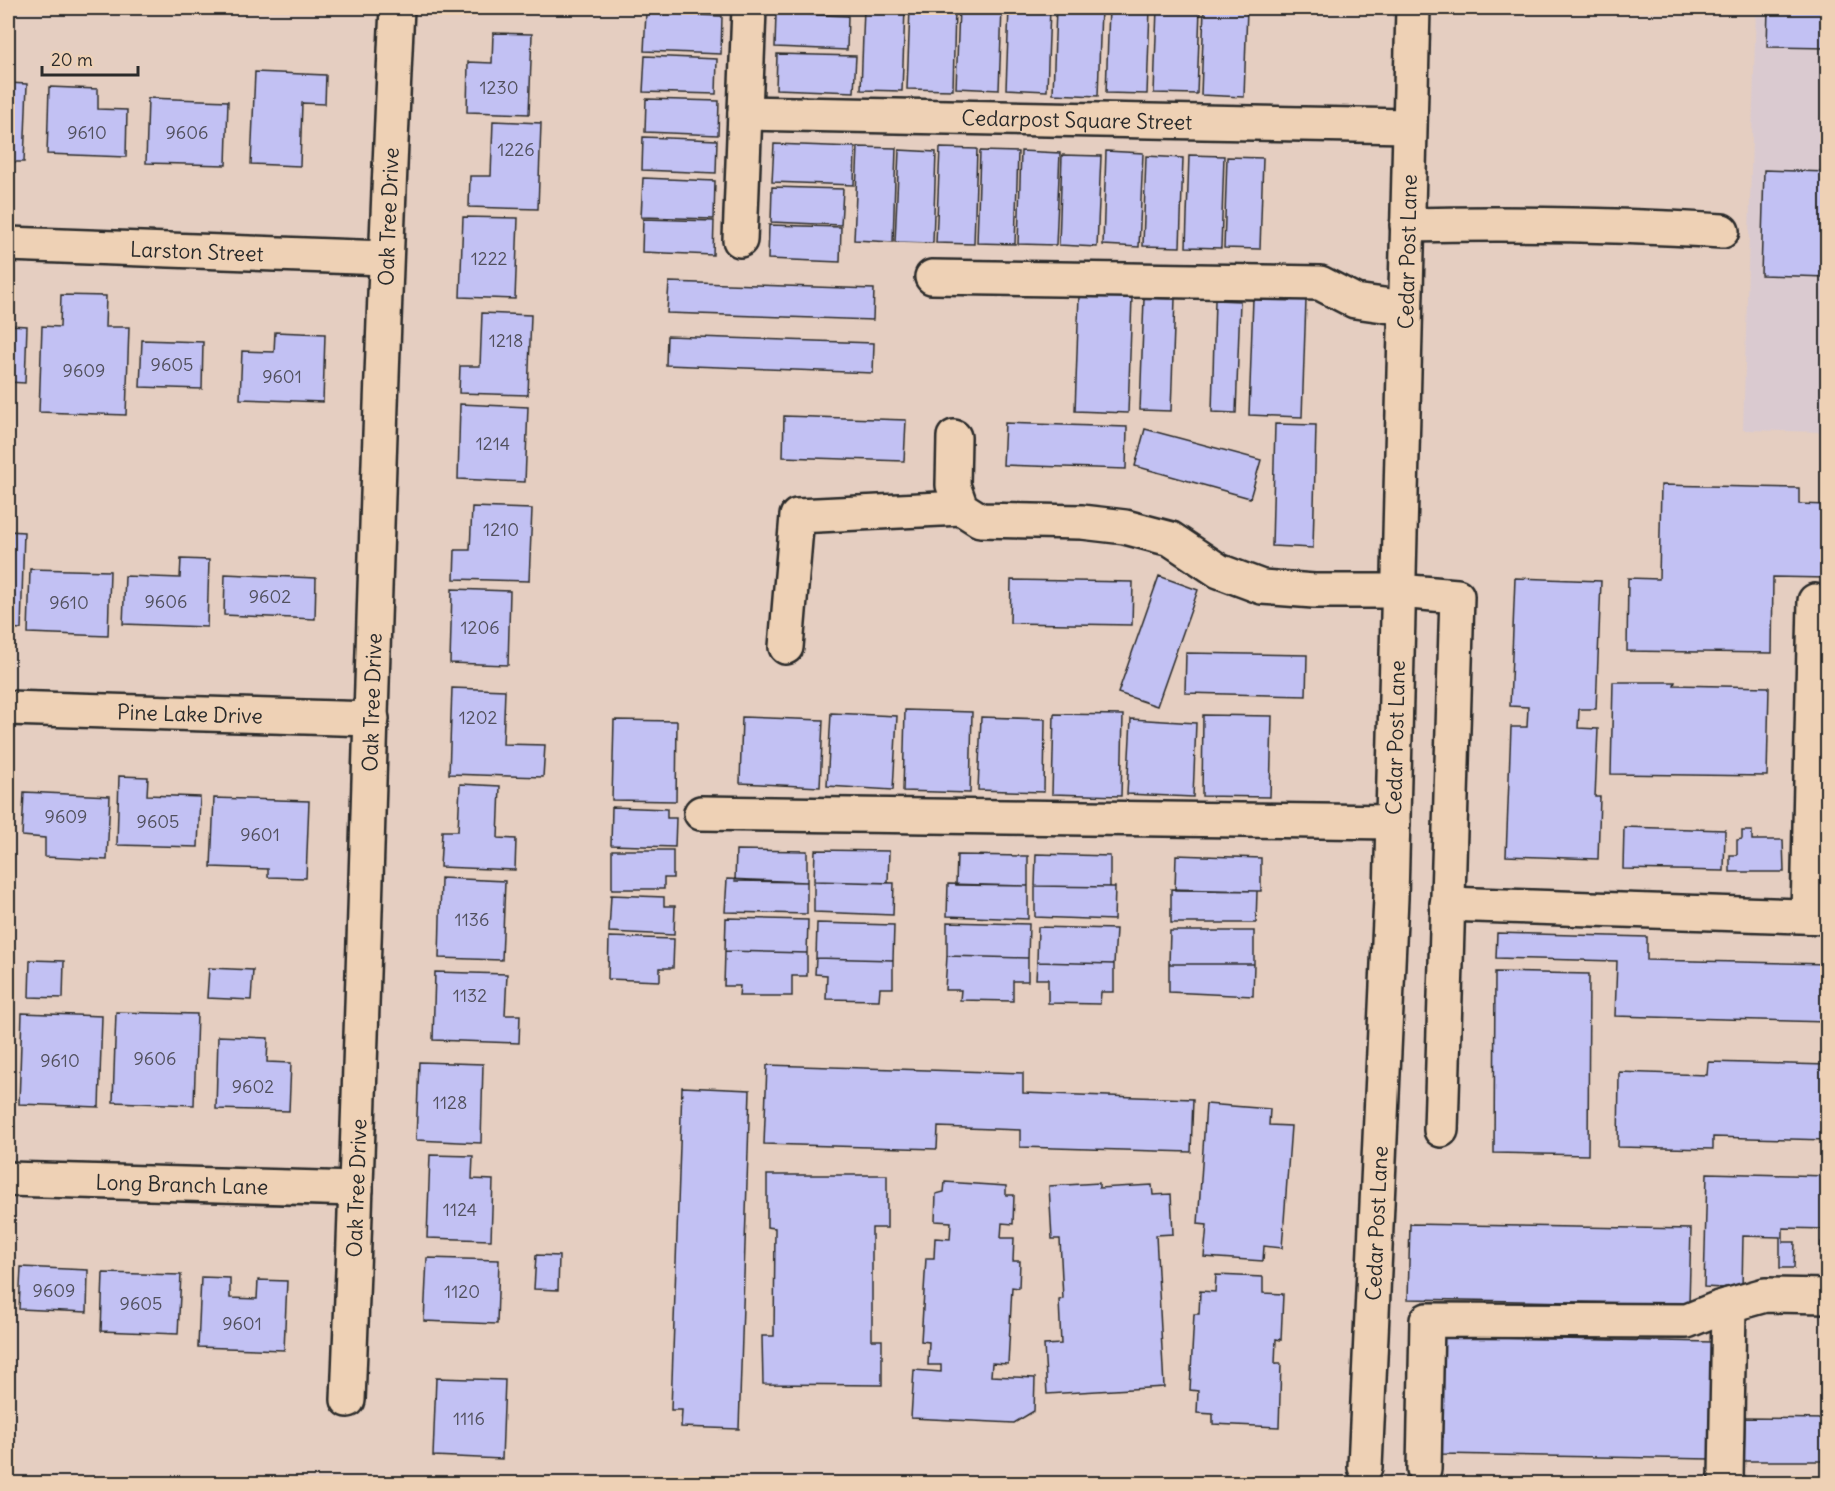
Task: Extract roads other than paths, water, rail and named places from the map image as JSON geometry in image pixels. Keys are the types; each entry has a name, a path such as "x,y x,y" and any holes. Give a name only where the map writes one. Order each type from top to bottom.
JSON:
{"street":[{"name":"Oak Tree Drive","path":"348,1400 372,719 385,258 397,8"},
{"name":"Cedar Post Lane","path":"1365,1467 1391,909 1413,8"},
{"path":"740,240 748,9"},
{"name":"Cedarpost Square Street","path":"745,113 1409,126"},
{"path":"1407,225 1504,224 1722,231"},
{"name":"Larston Street","path":"8,244 385,258"},
{"path":"932,277 1320,283 1355,301 1405,308"},
{"path":"954,436 953,485 961,508"},
{"path":"786,647 797,516 961,508 980,520 1082,522 1125,526 1171,539 1219,571 1262,587 1314,591 1398,591 1457,597 1441,1130"},
{"path":"1447,904 1818,916 1815,602"},
{"name":"Pine Lake Drive","path":"8,708 372,719"},
{"path":"701,813 1393,822"},
{"name":"Long Branch Lane","path":"8,1179 356,1189"},
{"path":"1424,1469 1427,1320 1687,1321 1729,1305 1765,1295 1827,1296"},
{"path":"1726,1478 1729,1305"}]}
